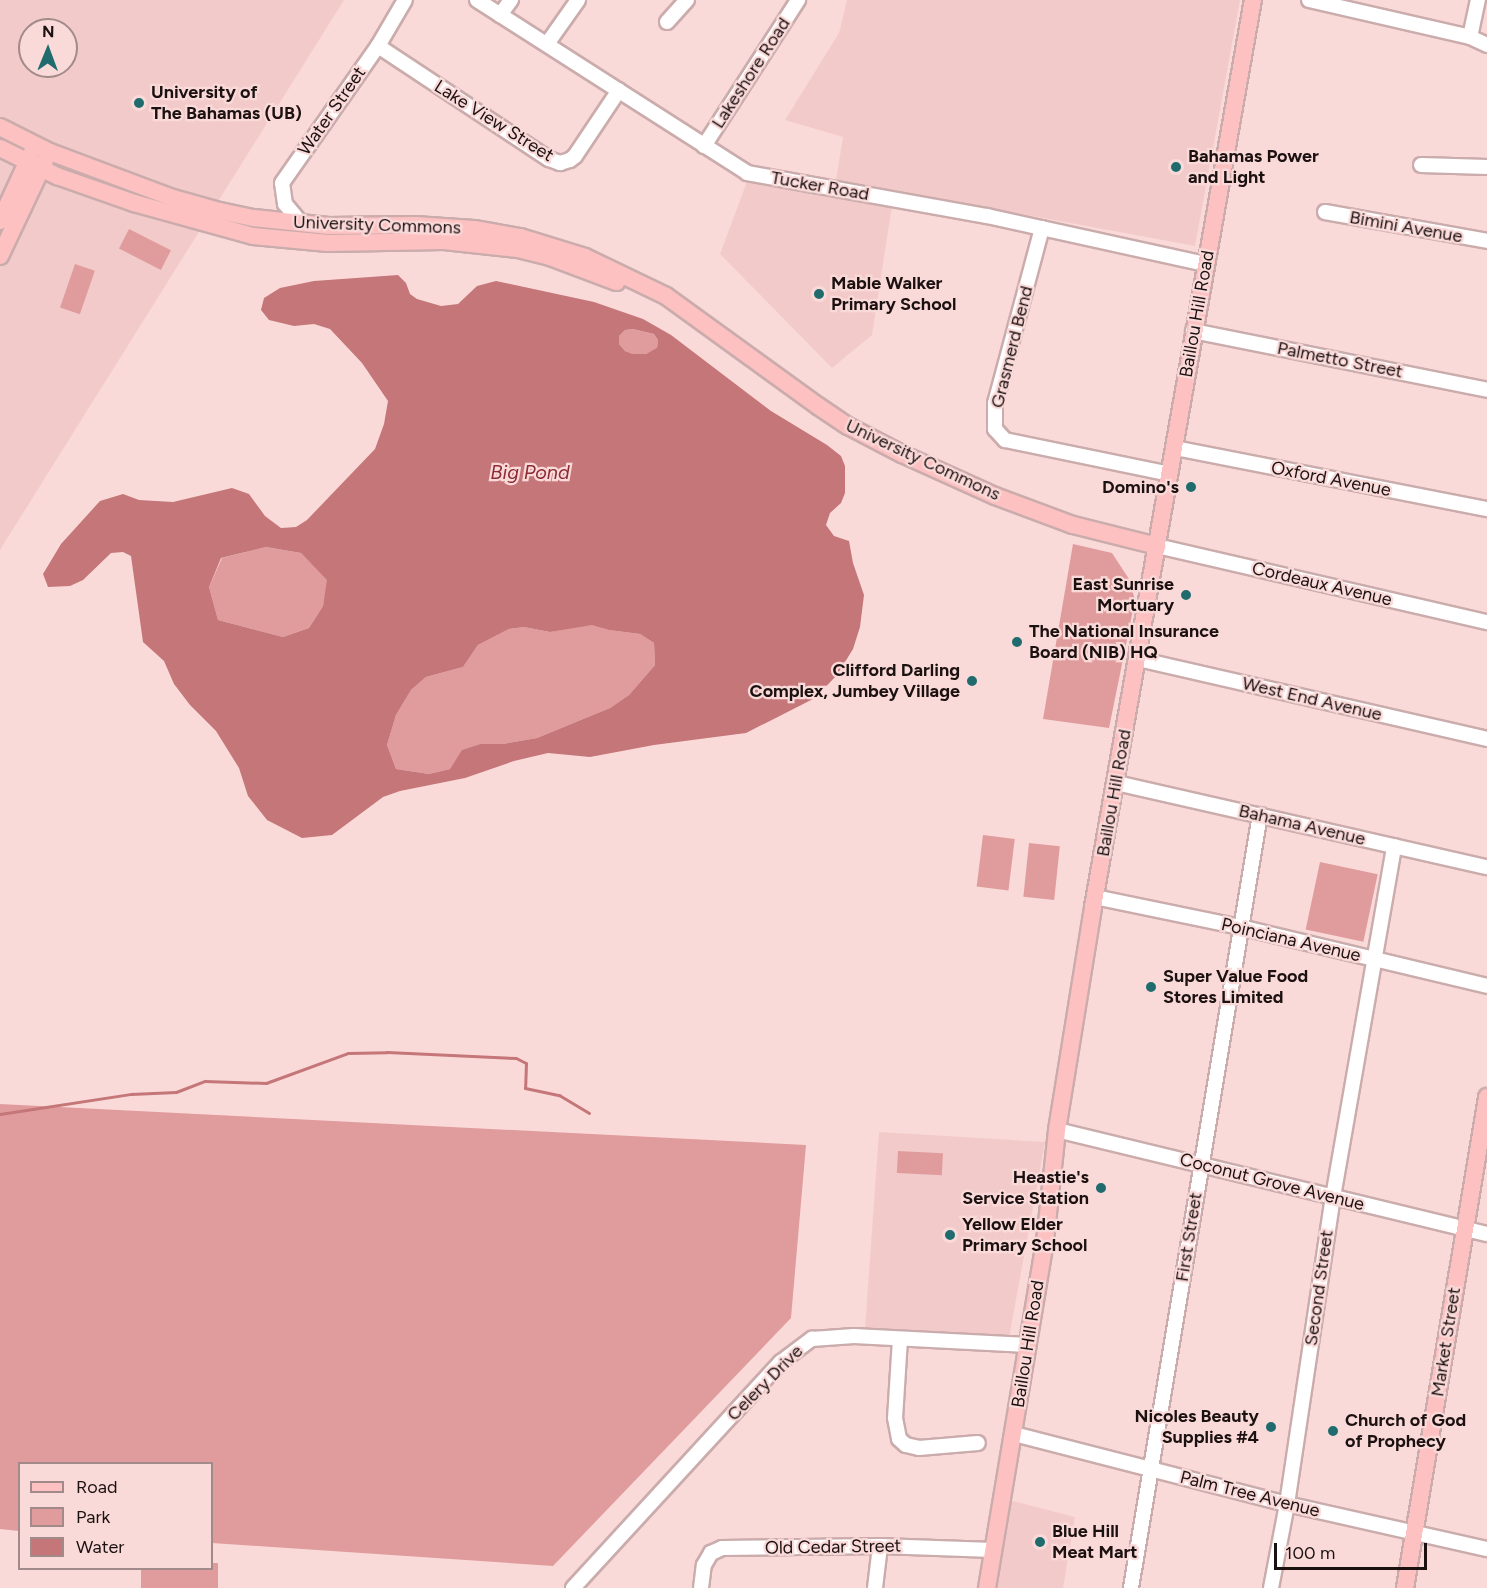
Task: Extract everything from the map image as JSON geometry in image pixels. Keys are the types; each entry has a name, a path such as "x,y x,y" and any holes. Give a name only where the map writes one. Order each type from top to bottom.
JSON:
{"main road":[{"name":"Baillou Hill Road","path":"987,1588 1045,1241 1057,1130 1095,897 1253,0"},
{"name":"University Commons","path":"0,127 42,148 192,203 254,218 329,226 445,226 520,237 585,257 618,270 666,296 680,309 833,416 909,458 995,496 1073,525 1157,546"},
{"name":"University Commons","path":"0,148 34,166 165,213 253,236 328,243 444,241 519,249 582,268 680,309"},
{"path":"0,256 42,148"},
{"path":"0,221 34,166"},
{"name":"Market Street","path":"1405,1588 1487,1097"}],"street":[{"name":"Water Street","path":"301,223 285,204 282,183 378,46 405,0"},
{"name":"Tucker Road","path":"477,0 747,173 1042,228 1206,264"},
{"path":"500,15 511,0"},
{"path":"547,44 578,0"},
{"path":"667,22 687,0"},
{"name":"Lakeshore Road","path":"704,146 798,0"},
{"path":"1309,0 1470,38 1487,45"},
{"path":"1470,38 1478,0"},
{"name":"Lake View Street","path":"378,46 549,159 560,163 567,162 575,156 619,90"},
{"path":"1421,165 1487,166"},
{"name":"Bimini Avenue","path":"1325,212 1487,241"},
{"name":"Grasmerd Bend","path":"1042,228 995,403 995,429 1005,440 1170,474"},
{"name":"Palmetto Street","path":"1193,331 1487,390"},
{"name":"Oxford Avenue","path":"1175,448 1487,509"},
{"name":"Cordeaux Avenue","path":"1157,546 1487,622"},
{"name":"West End Avenue","path":"1138,659 1487,739"},
{"name":"Bahama Avenue","path":"1116,783 1487,867"},
{"name":"First Street","path":"1131,1588 1260,815"},
{"name":"Second Street","path":"1271,1588 1287,1504 1333,1197 1394,846"},
{"name":"Poinciana Avenue","path":"1095,897 1240,927 1487,986"},
{"name":"Coconut Grove Avenue","path":"1057,1130 1487,1234"},
{"name":"Celery Drive","path":"573,1588 781,1362 812,1339 831,1336 1028,1345"},
{"path":"900,1339 895,1418 899,1438 906,1445 919,1448 978,1443"},
{"name":"Palm Tree Avenue","path":"1014,1434 1287,1504 1487,1549"},
{"path":"875,1588 880,1545"},
{"name":"Old Cedar Street","path":"701,1588 704,1565 711,1553 722,1548 880,1545 993,1550"}],"shaded area":[{"path":"0,0 344,0 0,550"},
{"path":"847,0 1240,0 1195,246 836,180 843,137 785,120 839,33"},
{"name":"Mable Walker Primary School","path":"748,179 892,206 872,335 832,368 720,254"},
{"name":"Yellow Elder Primary School","path":"879,1132 1045,1142 1009,1338 865,1329"},
{"path":"1009,1500 1075,1517 1063,1588 994,1588"}],"green space":[{"path":"129,229 171,250 161,270 119,249"},
{"path":"75,264 95,271 80,314 60,307"},
{"path":"633,329 654,334 658,340 657,349 646,354 633,354 625,351 619,344 619,336 625,330"},
{"path":"1073,544 1112,553 1129,579 1135,600 1109,728 1043,719"},
{"path":"266,547 301,553 328,580 323,606 309,628 283,637 218,620 209,587 222,558"},
{"path":"592,624 609,630 640,634 654,643 655,665 629,695 610,708 537,738 503,744 480,744 463,750 450,769 429,774 396,769 387,745 396,715 411,690 426,677 463,667 478,645 509,629 524,627 550,632"},
{"path":"983,835 1015,839 1008,891 977,887"},
{"path":"1029,843 1060,846 1054,900 1023,897"},
{"path":"1320,862 1378,874 1363,942 1306,929"},
{"path":"0,1104 806,1145 791,1318 553,1566 213,1543 213,1462 18,1462 18,1531 0,1529"},
{"path":"898,1151 943,1153 942,1175 897,1173"},
{"path":"213,1563 218,1563 218,1588 141,1588 141,1570 213,1570"}],"water":[{"name":"Big Pond","path":"398,275 406,283 410,294 417,299 441,306 458,304 477,286 496,281 594,302 643,319 671,335 771,411 827,445 841,456 845,466 845,493 841,503 830,513 826,525 834,536 849,541 853,563 864,595 860,627 853,649 837,675 815,698 746,733 654,745 590,757 548,753 514,761 465,778 400,791 383,797 332,835 302,838 267,820 248,796 239,768 216,731 190,705 174,684 164,661 143,642 131,556 123,552 111,553 83,580 70,586 48,587 43,574 61,544 100,501 123,494 139,500 173,502 232,488 249,494 265,516 281,528 296,527 307,520 375,449 384,424 388,401 362,363 330,329 314,324 294,326 269,320 261,310 264,298 280,288 314,281","holes":["633,329 654,334 658,340 657,348 646,354 633,354 625,351 619,344 619,336 625,330","266,547 301,553 327,580 323,606 309,628 283,637 218,620 209,587 221,558","592,625 640,634 654,643 655,665 629,695 610,708 537,738 503,744 480,744 462,750 450,769 429,774 396,769 387,745 396,715 411,690 426,677 463,667 478,645 509,629 524,627 550,632"]}],"waterway":[{"path":"0,1114 131,1094 176,1092 205,1081 266,1083 348,1053 387,1052 516,1058 526,1063 525,1088 559,1095 589,1113"}],"place":[{"name":"University of The Bahamas (UB)","path":"139,103"},
{"name":"Bahamas Power and Light","path":"1176,167"},
{"name":"Mable Walker Primary School","path":"819,294"},
{"name":"Domino's","path":"1191,487"},
{"name":"East Sunrise Mortuary","path":"1186,595"},
{"name":"The National Insurance Board (NIB) HQ","path":"1017,642"},
{"name":"Clifford Darling Complex, Jumbey Village","path":"972,681"},
{"name":"Super Value Food Stores Limited","path":"1151,987"},
{"name":"Heastie's Service Station","path":"1101,1188"},
{"name":"Yellow Elder Primary School","path":"950,1235"},
{"name":"Nicoles Beauty Supplies #4","path":"1271,1427"},
{"name":"Church of God of Prophecy","path":"1333,1431"},
{"name":"Blue Hill Meat Mart","path":"1040,1542"}]}
